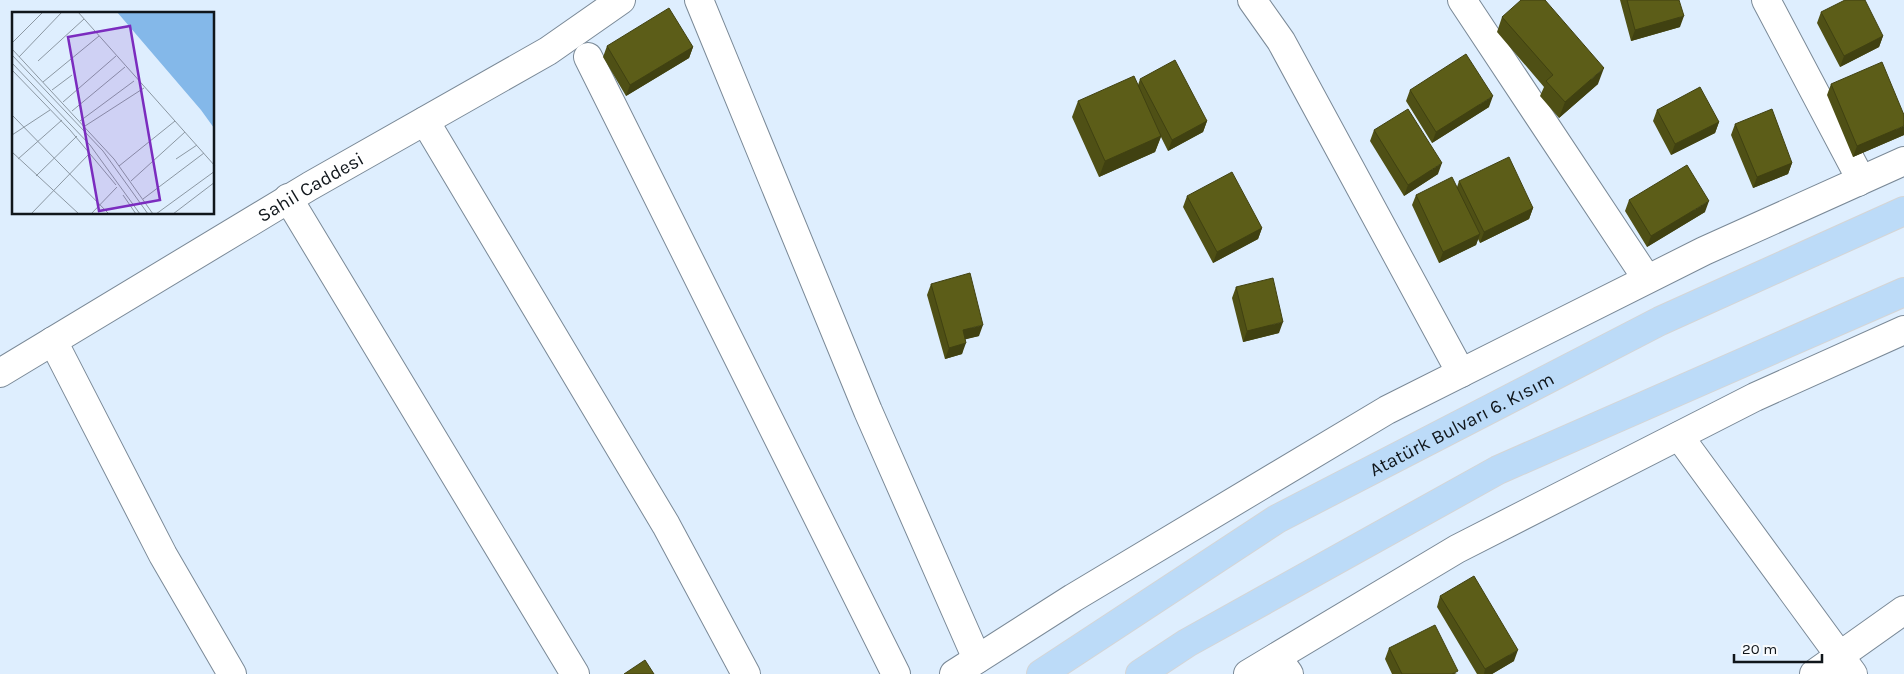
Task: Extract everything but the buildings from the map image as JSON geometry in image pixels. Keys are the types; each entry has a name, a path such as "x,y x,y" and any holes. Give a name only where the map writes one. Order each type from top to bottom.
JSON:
{"highway":[{"name":"Atatürk Bulvarı 6. Kısım","path":"1041,674 1277,519 1660,321 1904,210"},
{"path":"1140,674 1187,643 1498,470 1904,292"}],"street":[{"name":"Sahil Caddesi","path":"0,373 288,198 548,51 621,0"},
{"path":"699,0 868,412 977,659"},
{"path":"1252,0 1282,41 1461,373"},
{"path":"1462,0 1647,279"},
{"path":"1766,0 1858,174 1858,182"},
{"path":"588,57 896,674"},
{"path":"425,121 666,525 746,674"},
{"path":"954,674 1081,592 1378,415 1704,251 1904,161"},
{"path":"288,198 575,674"},
{"path":"1248,674 1283,665 1457,549 1756,397 1904,330"},
{"path":"53,341 163,555 232,674"},
{"path":"1679,436 1846,665"},
{"path":"1814,674 1846,665 1904,610"}]}
